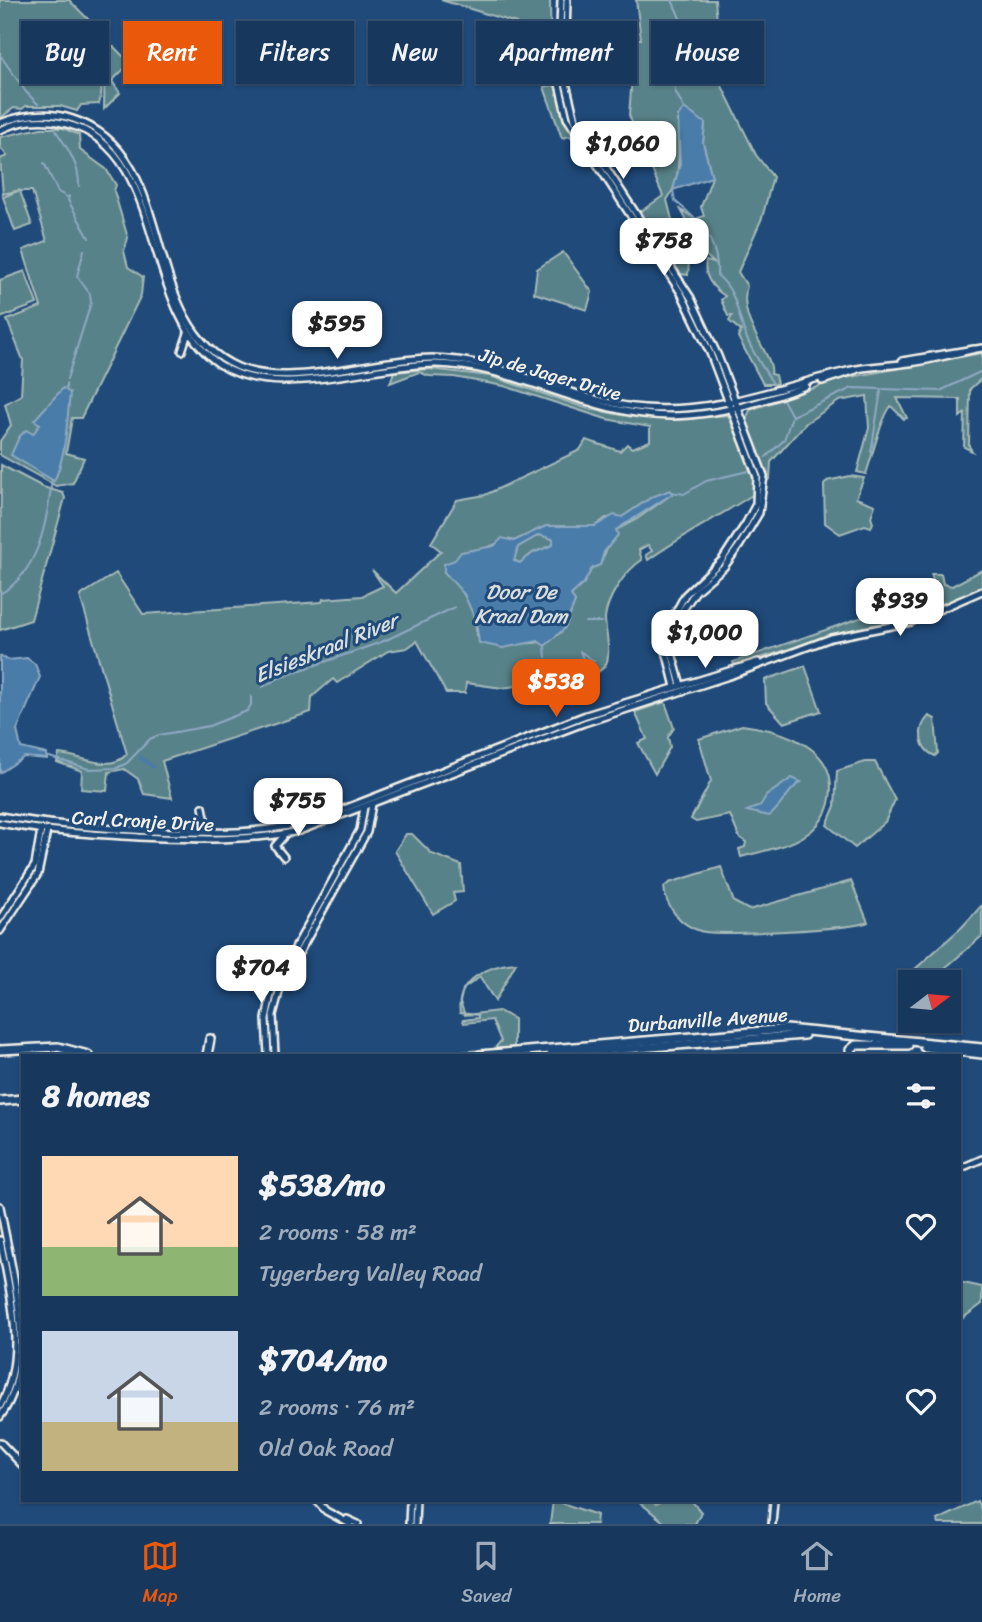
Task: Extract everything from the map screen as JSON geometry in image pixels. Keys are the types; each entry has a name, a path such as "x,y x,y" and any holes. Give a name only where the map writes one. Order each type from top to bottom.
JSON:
{"main road":[{"path":"561,0 558,80 563,105 574,132 678,288 701,332 762,469 762,502 732,557 696,591 678,617 672,653 679,689 820,643 920,618 982,591"},
{"path":"567,0 565,75 568,101 585,140 691,298 734,405"},
{"name":"Jip de Jager Drive","path":"0,124 29,115 60,116 86,124 113,144 129,164 140,188 187,320 209,348 240,368 287,375 406,360 453,359 493,366 585,396 628,406 678,409 734,405"},
{"name":"Jip de Jager Drive","path":"0,130 29,121 60,122 88,132 112,151 133,186 172,298 188,333 201,349 222,366 258,379 298,380 404,366 441,365 490,372 622,412 674,415 771,396 856,370"},
{"path":"612,188 623,194"},
{"path":"622,203 623,194"},
{"path":"188,333 183,350 201,349"},
{"name":"Jip de Jager Drive","path":"789,390 856,370 982,348"},
{"path":"799,385 843,370 846,365"},
{"name":"Carl Cronje Drive","path":"0,816 44,828 240,834 272,830 309,821 558,725 679,689"},
{"name":"Carl Cronje Drive","path":"0,823 225,840 262,838 299,831 679,689"},
{"path":"275,1054 273,1015 281,985 370,824 370,798"},
{"path":"268,1001 277,979 360,830 365,808 362,801"},
{"path":"168,831 198,828 205,819 201,808"},
{"path":"356,811 362,818 360,830"},
{"path":"0,919 32,872 44,828"},
{"path":"0,930 38,874 44,828"},
{"path":"284,857 276,849 276,842 299,831"},
{"path":"340,869 350,857 354,857"},
{"path":"253,979 262,979 268,984 268,1054"},
{"name":"Durbanville Avenue","path":"493,1054 786,1029 982,1048"},
{"name":"Durbanville Avenue","path":"563,1054 798,1034 982,1054"},
{"path":"207,1054 210,1039"},
{"path":"850,1050 856,1045 908,1045"},
{"path":"0,1050 58,1047 84,1054"},
{"path":"0,1101 21,1099"},
{"path":"961,1168 982,1159"},
{"path":"0,1206 19,1313 20,1353 15,1388 0,1417"},
{"path":"0,1240 13,1312 14,1350 12,1376 0,1406"},
{"path":"0,1442 21,1464"},
{"path":"318,1502 350,1524"},
{"path":"318,1502 358,1524"},
{"path":"409,1524 410,1502"},
{"path":"415,1524 416,1502"},
{"path":"772,1524 774,1502"}],"green space":[{"path":"0,0 69,0 90,21 21,21 21,84 101,84 99,104 81,105 77,111 60,106 26,106 22,109 14,108 0,118"},
{"path":"441,0 550,0 550,21 509,21"},
{"path":"636,0 715,0 717,21 651,21 651,84 721,84 756,155 773,177 762,218 738,272 747,286 745,299 751,325 768,358 771,374 775,375 777,384 763,384 738,337 741,331 729,321 732,316 728,316 721,300 725,296 712,285 707,276 706,261 714,263 699,249 700,236 694,237 685,230 691,228 681,210 696,219 704,216 701,207 712,177 703,143 705,123 678,117 678,171 667,200 680,251 689,262 688,275 681,274 640,212 663,196 629,115 631,84 637,84 637,39 641,39"},
{"path":"113,46 123,56 123,70 112,81 120,93 104,109 104,84 109,84 109,48"},
{"path":"544,87 557,87 564,116 578,148 570,136 562,138"},
{"path":"41,128 63,128 79,135 80,150 106,169 116,185 114,191 128,238 124,251 128,267 143,277 141,295 81,418 72,418 66,453 84,458 73,483 56,486 0,455 0,441 11,425 5,404 21,395 23,360 7,320 41,307 23,250 47,241 32,191 20,191 32,225 15,231 3,197 20,190 3,194 0,159 7,156 0,147 0,137"},
{"path":"563,252 592,292 587,310 534,293 537,269"},
{"path":"25,271 37,304 0,318 0,280"},
{"path":"982,353 982,378 970,389 969,446 972,451 964,447 965,413 960,417 960,399 897,398 907,418 904,419 891,406 880,429 866,474 857,472 869,428 867,396 839,401 806,423 771,462 770,479 767,480 746,419 750,410 840,379"},
{"path":"430,369 490,376 589,409 633,417 672,420 728,415 752,470 754,494 648,560 646,555 652,551 648,545 639,550 642,560 623,578 606,610 607,663 594,674 555,688 552,681 502,688 466,683 465,693 446,693 417,641 407,648 388,651 337,683 333,679 312,697 311,712 162,761 172,798 144,794 138,779 124,769 109,772 107,791 81,789 82,771 57,762 59,754 112,763 127,754 80,596 116,573 143,614 322,602 323,599 362,596 383,586 372,570 396,593 441,551 431,543 457,500 485,495 580,450 586,440 620,451 627,444 632,448 650,441 650,427 606,419 504,386 454,377 429,376 419,372 390,383 394,372","holes":["672,494 637,519 616,530 600,565 592,568 584,583 571,595 575,602 565,627 547,640 524,643 477,637 468,601 444,572 455,560 509,539 514,541 546,526 595,526 606,518 622,517 652,497"]},
{"path":"1,465 43,487 63,493 65,498 31,620 0,630"},
{"path":"850,476 864,478 856,498 875,505 871,517 873,523 871,527 865,525 840,534 825,523 824,485 827,481"},
{"path":"539,535 553,539 553,545 533,553 520,563 513,560 518,547"},
{"path":"982,570 982,588 967,597 942,605 931,574 941,574 943,584 952,586"},
{"path":"930,584 938,605 935,611 839,633 734,665 733,662 909,601"},
{"path":"805,666 821,711 784,723 766,703 765,680"},
{"path":"665,702 674,728 668,737 670,747 655,774 638,743 647,739 635,712"},
{"path":"929,716 935,719 938,753 935,756 925,749 921,738 922,727"},
{"path":"742,725 790,737 817,754 826,766 830,780 830,798 822,819 811,831 784,845 741,857 739,849 745,847 746,842 739,837 730,815 696,822 691,819 711,781 699,739"},
{"path":"865,762 875,762 895,800 885,822 855,848 827,825 835,806 837,771"},
{"path":"406,834 412,834 432,854 461,865 463,892 453,893 455,901 433,914 395,851"},
{"path":"721,867 734,902 749,910 851,881 868,922 785,931 700,931 675,914 667,901 664,887 669,883"},
{"path":"982,905 982,936 943,970 914,970"},
{"path":"516,963 495,1001 480,977 466,987 484,971"},
{"path":"499,1011 514,1019 514,1046 510,1049 458,1052 494,1049 501,1041 492,1020 464,1023 463,1020 478,1018 478,1015 471,1014"},
{"path":"961,1282 982,1287 982,1304 961,1320"},
{"path":"977,1501 982,1511 982,1524 939,1524 937,1520"},
{"path":"553,1502 597,1515 596,1524 550,1524"},
{"path":"639,1502 653,1502 656,1505 661,1502 693,1502 701,1512 695,1524 666,1524"}],"water":[{"path":"684,108 705,123 703,143 712,177 673,190 680,164 678,117"},
{"path":"63,388 70,393 68,415 64,450 54,481 11,455 19,437 26,430 33,434 40,424 34,420"},
{"name":"Door De Kraal Dam","path":"670,490 672,494 616,530 618,535 604,552 600,565 592,568 584,583 571,595 575,602 564,629 545,646 538,641 503,648 479,643 476,621 464,594 444,572 444,564 455,560 461,552 494,546 502,538 514,541 546,526 595,526 614,515 622,517 652,497","holes":["539,535 553,539 553,545 533,553 520,563 514,561 518,547"]},
{"path":"0,656 8,660 27,658 35,664 40,677 17,730 21,748 47,754 47,759 24,757 0,773"},
{"path":"792,778 801,782 769,816 747,811 760,806 766,796"}],"waterway":[{"path":"672,0 680,18 672,51 675,91 684,108"},
{"path":"0,55 26,92 38,104"},
{"path":"56,131 75,164 79,186"},
{"path":"44,163 58,192 67,197"},
{"path":"673,190 675,201 700,224 711,242 715,252 717,275 729,289 748,341 776,388"},
{"path":"69,196 68,200 89,238"},
{"path":"67,379 91,303 90,294 77,276 84,250"},
{"name":"Elsieskraal River","path":"766,457 784,440 792,416 852,388 940,391 982,371"},
{"path":"871,452 881,391"},
{"path":"781,396 792,416"},
{"name":"Elsieskraal River","path":"671,492 684,494 706,481 748,471"},
{"path":"0,594 24,573 39,544 52,480"},
{"name":"Elsieskraal River","path":"263,687 279,678 384,641 455,607"},
{"path":"585,622 601,622"},
{"path":"545,646 546,657"},
{"path":"580,651 587,670"},
{"path":"581,652 594,661"},
{"path":"550,666 559,685"},
{"name":"Elsieskraal River","path":"46,756 89,769 117,768 127,763 150,739 159,735 209,726 247,711 251,705 251,696"},
{"path":"140,757 153,767"}]}
